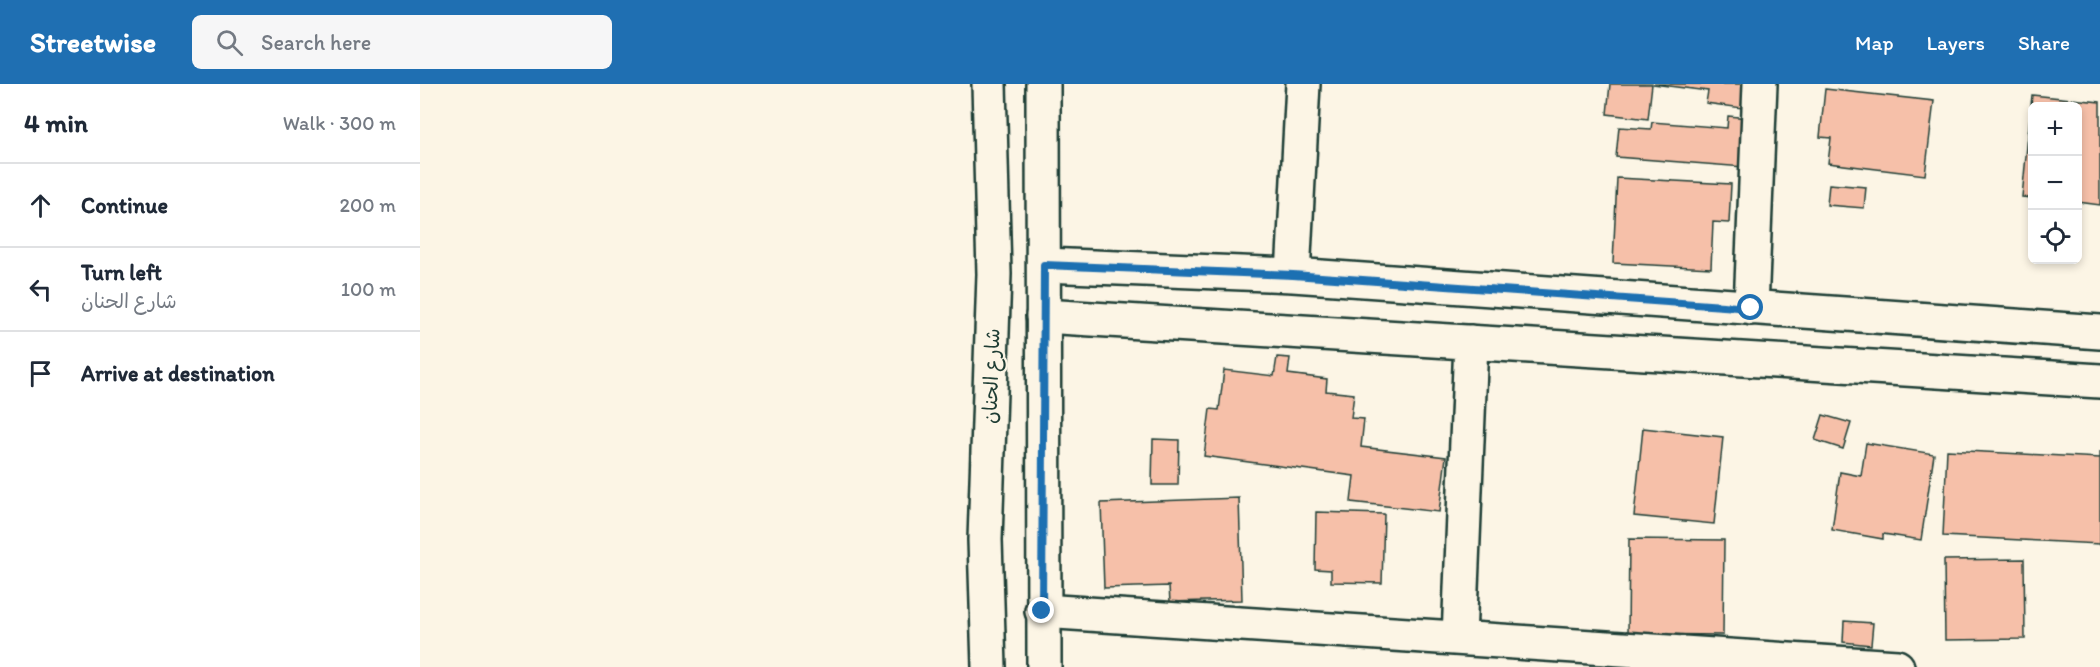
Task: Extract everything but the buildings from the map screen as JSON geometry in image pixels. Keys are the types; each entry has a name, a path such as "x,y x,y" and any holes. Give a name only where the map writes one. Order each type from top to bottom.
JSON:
{"street":[{"name":"شارع الحنان","path":"988,667 985,540 994,274 989,84"},
{"path":"1043,84 1042,611 1044,667"},
{"path":"1293,275 1303,84"},
{"path":"1751,308 1760,84"},
{"path":"1044,265 1293,275 2100,332"},
{"path":"1043,316 2100,381"},
{"path":"1459,638 1471,342"},
{"path":"1042,611 1884,667"}],"route":[{"path":"1042,611 1044,265 1293,275 1751,308"}]}
